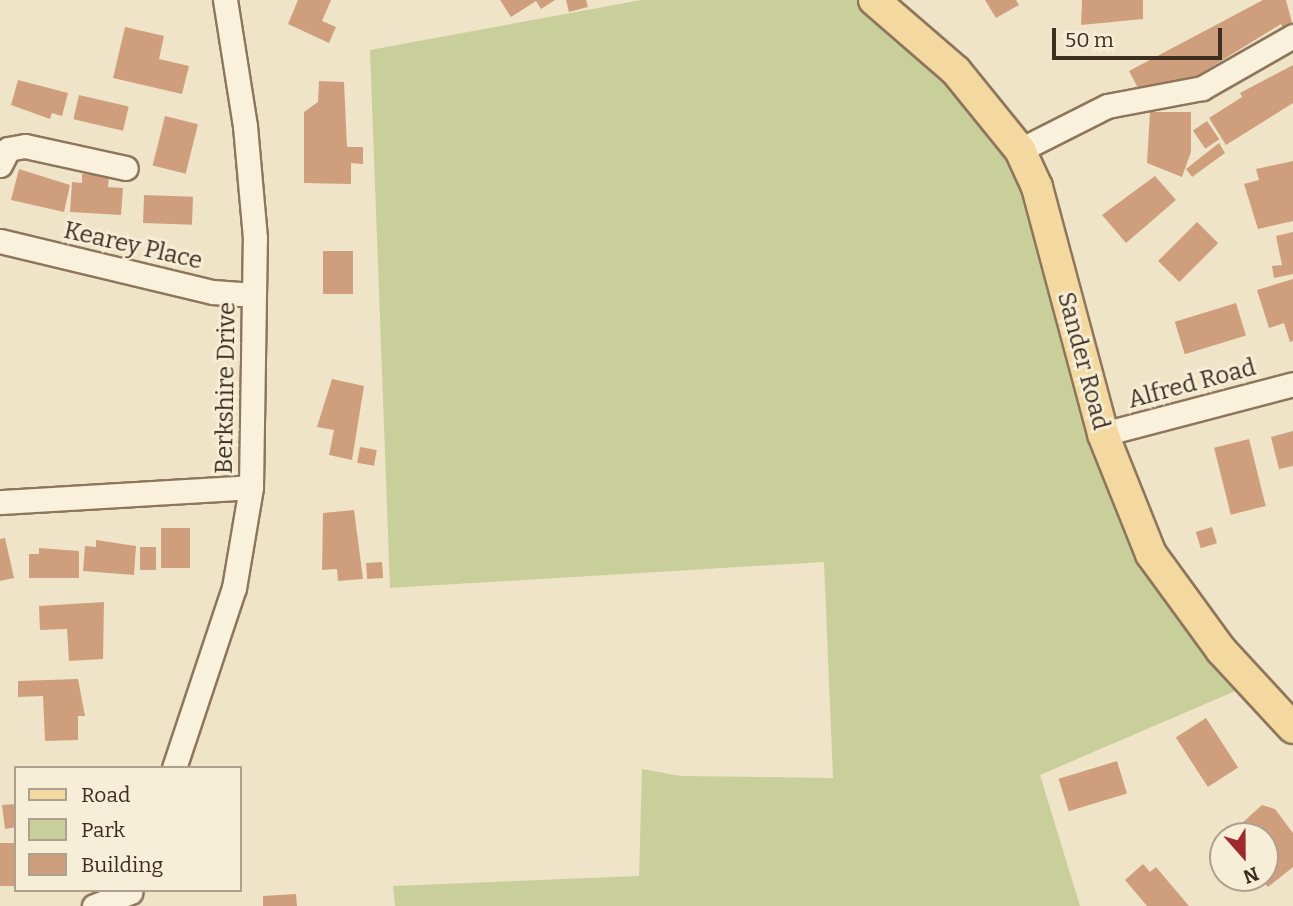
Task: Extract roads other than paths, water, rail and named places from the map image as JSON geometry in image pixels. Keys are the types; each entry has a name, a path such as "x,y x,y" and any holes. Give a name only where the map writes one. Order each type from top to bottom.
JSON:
{"main road":[{"name":"Sander Road","path":"874,0 956,71 1020,150 1037,187 1103,434 1123,493 1172,589 1293,728"}],"street":[{"name":"Berkshire Drive","path":"175,766 234,588 251,487 254,295 247,139 225,0"},
{"path":"1020,150 1107,106 1202,88 1293,36"},
{"path":"0,165 8,149 24,146 126,168"},
{"name":"Kearey Place","path":"0,241 213,292 254,295"},
{"name":"Alfred Road","path":"1103,434 1293,384"},
{"path":"0,502 251,487"},
{"path":"94,906 130,896"}]}
